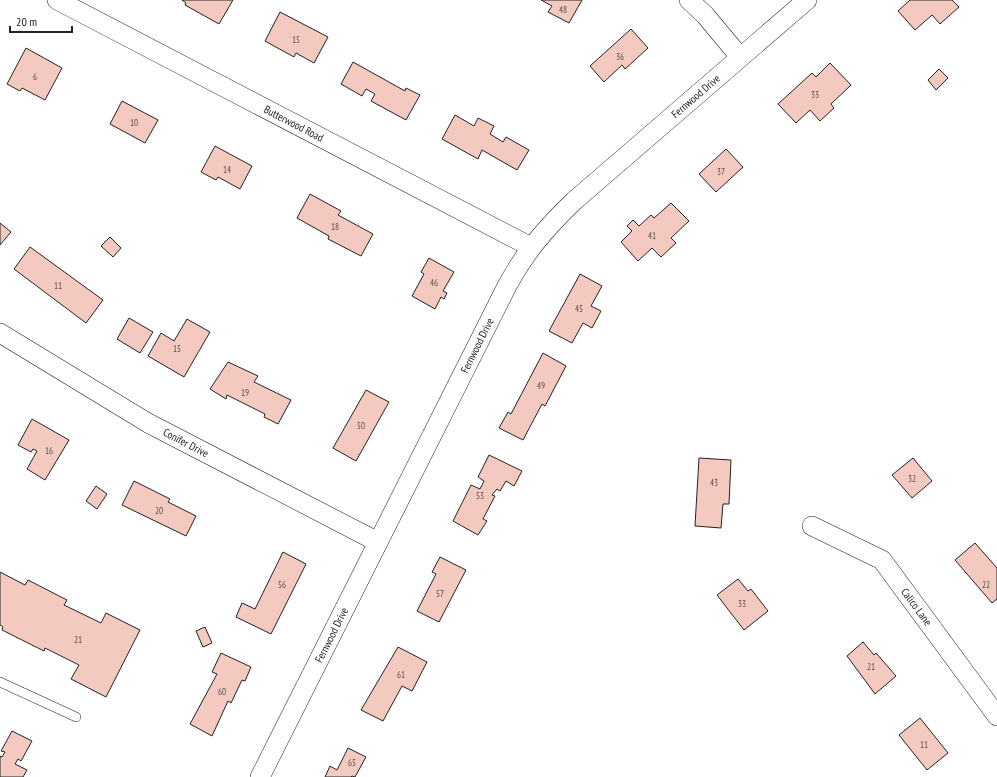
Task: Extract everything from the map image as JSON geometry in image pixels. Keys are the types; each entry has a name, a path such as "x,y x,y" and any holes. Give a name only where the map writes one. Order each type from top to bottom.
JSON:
{"street":[{"name":"Butterwood Road","path":"57,0 531,246"},
{"path":"689,0 705,15 740,57"},
{"name":"Fernwood Drive","path":"260,777 507,286 517,267 531,246 574,201 807,0"},
{"name":"Conifer Drive","path":"0,333 148,423 378,542"},
{"name":"Calico Lane","path":"812,526 882,560 997,716"}],"lane":[{"path":"0,682 76,717"}],"building":[{"path":"182,0 233,0 219,24 185,5 186,3"},
{"path":"541,0 582,0 569,23 548,12 552,6"},
{"path":"910,0 952,0 959,7 940,24 932,15 915,30 898,11"},
{"path":"280,12 328,37 314,63 296,53 294,57 265,41"},
{"path":"631,29 648,48 625,69 622,65 604,82 590,66"},
{"path":"26,48 62,68 45,100 22,88 20,91 7,84"},
{"path":"353,62 405,91 406,88 420,95 406,120 371,101 375,94 366,89 362,96 341,84"},
{"path":"830,63 851,85 831,104 834,108 820,121 810,110 796,123 778,104 812,73 816,77"},
{"path":"939,69 948,78 936,90 928,80"},
{"path":"122,101 158,120 145,143 110,124"},
{"path":"455,115 474,126 478,118 494,126 490,134 503,142 506,137 529,150 517,170 482,150 478,159 442,139"},
{"path":"215,146 252,166 240,189 218,177 216,180 201,172"},
{"path":"726,149 743,167 716,192 699,174"},
{"path":"310,194 341,211 338,215 373,234 361,256 328,239 329,236 297,218"},
{"path":"671,203 689,221 671,238 676,243 661,257 652,248 638,261 621,242 632,231 627,226 633,220 639,226 651,215 654,218"},
{"path":"0,223 11,232 0,245"},
{"path":"110,237 121,248 113,257 101,246"},
{"path":"30,247 103,300 86,323 14,269"},
{"path":"429,258 454,272 443,291 447,293 444,299 441,297 435,309 412,296 424,274 421,272"},
{"path":"580,274 602,286 591,306 601,311 592,328 583,323 572,343 549,331"},
{"path":"129,318 153,332 140,353 117,339"},
{"path":"187,319 210,332 184,377 148,356 161,333 174,341"},
{"path":"543,353 566,366 545,406 542,404 523,440 499,428 508,412 511,414"},
{"path":"228,362 258,376 254,382 291,400 278,424 264,417 265,414 227,395 226,399 210,389"},
{"path":"366,390 389,402 356,461 333,448"},
{"path":"32,419 69,440 45,480 27,469 37,451 33,449 31,452 18,445"},
{"path":"489,455 522,471 514,486 506,481 500,491 497,489 492,495 495,496 483,519 487,521 478,535 453,521 471,485 480,489 484,481 478,477"},
{"path":"699,458 731,460 729,504 723,504 721,528 695,526"},
{"path":"913,458 932,481 912,498 892,475"},
{"path":"134,481 170,499 168,502 196,516 186,536 122,505"},
{"path":"96,486 107,494 97,509 86,501"},
{"path":"975,543 997,568 997,599 992,603 955,560"},
{"path":"283,552 306,564 271,634 236,617 242,603 255,609"},
{"path":"440,557 466,570 439,622 417,611 436,574 432,572"},
{"path":"0,572 25,585 28,580 67,600 64,605 101,623 106,613 140,630 106,697 71,679 79,665 45,648 44,651 2,630 3,627 0,625"},
{"path":"738,579 748,591 751,589 768,611 744,630 717,595"},
{"path":"205,627 212,643 203,647 196,631"},
{"path":"863,642 874,655 876,653 896,676 875,694 847,656"},
{"path":"398,647 427,662 412,691 402,686 383,721 361,710"},
{"path":"221,653 251,667 245,681 242,680 231,703 228,701 212,736 190,724 217,674 212,672"},
{"path":"920,718 948,753 927,770 899,735"},
{"path":"12,731 32,741 21,761 18,759 15,764 27,770 23,777 0,777 0,756 2,757 5,752 1,751"},
{"path":"348,748 366,757 355,777 325,777 330,766 337,770"}]}
